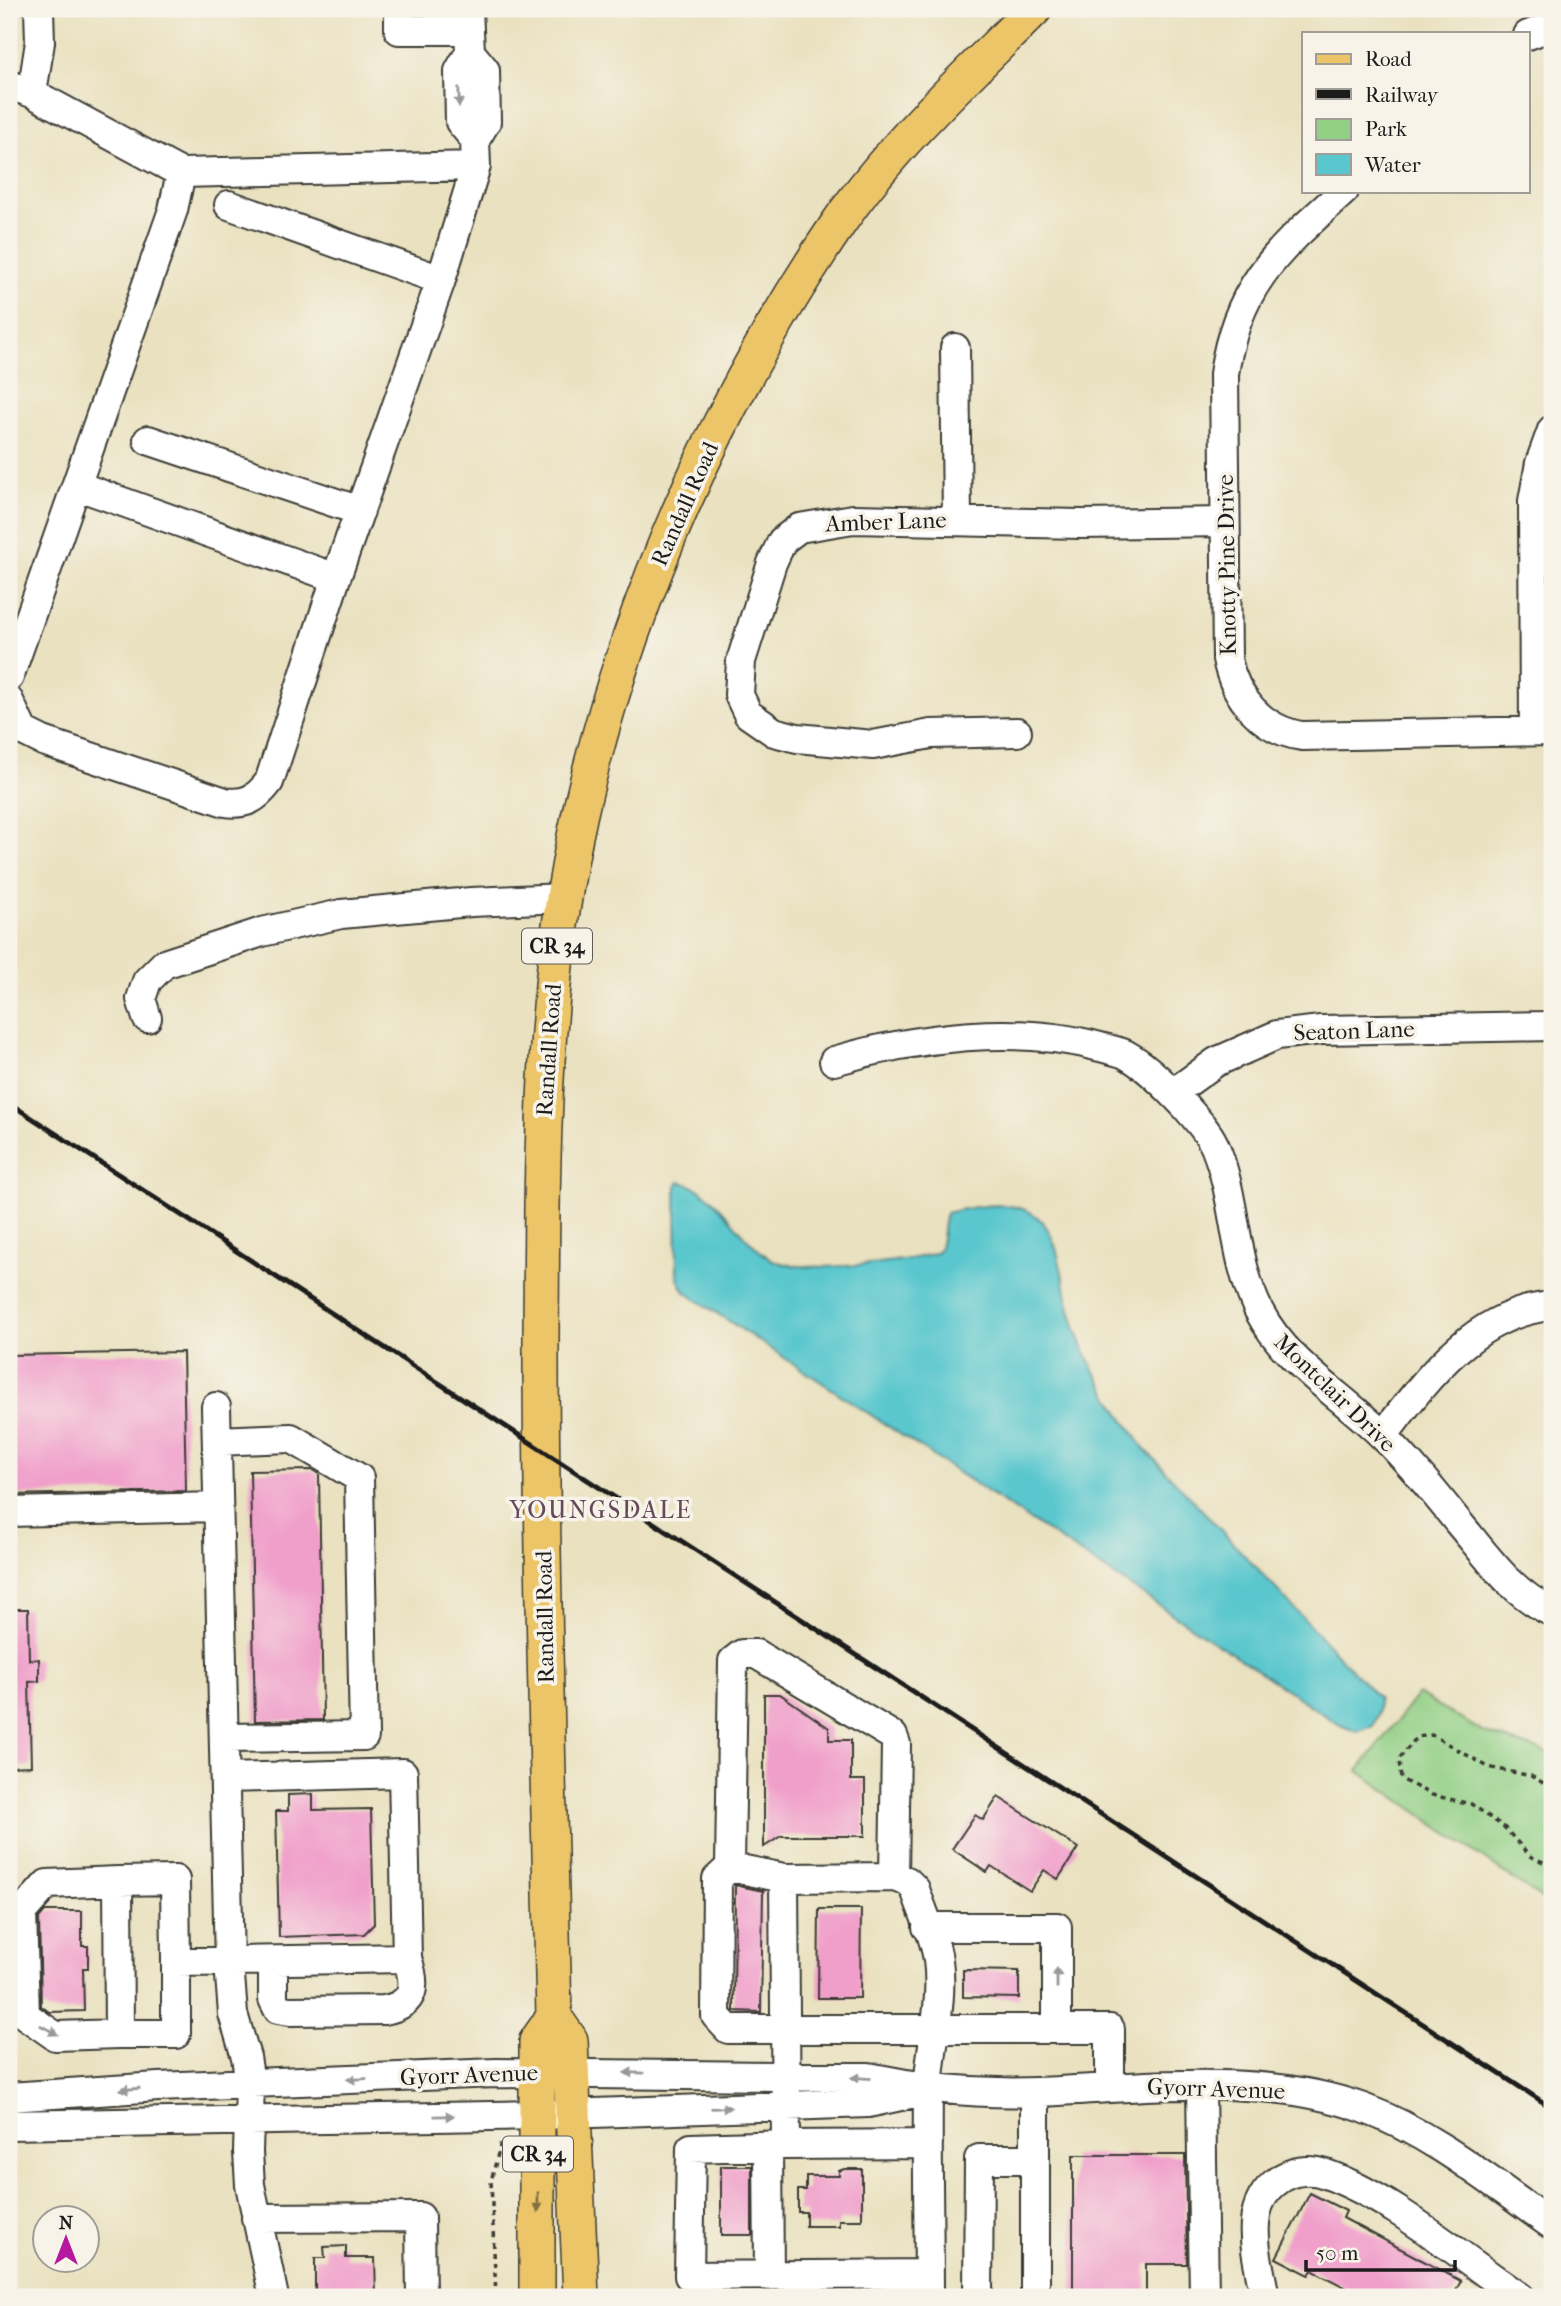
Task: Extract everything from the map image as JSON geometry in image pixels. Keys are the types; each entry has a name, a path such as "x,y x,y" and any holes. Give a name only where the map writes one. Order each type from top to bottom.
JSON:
{"main road":[{"name":"Randall Road","path":"582,2297 570,2040 554,2017 541,1449 542,1177 547,1032 564,898 580,815 618,675 668,538 730,405 840,222 905,138 1034,9"},
{"name":"CR 34","path":"537,2297 537,2041 554,2017"}],"street":[{"path":"39,9 40,43 20,89 181,173 264,171 475,153"},
{"path":"9,701 23,731 43,740 240,804 258,797 269,782 336,578 441,280 475,153 460,122 459,71 469,30 399,30 399,9"},
{"path":"1530,34 1552,26"},
{"path":"264,171 241,210 441,280"},
{"path":"9,677 173,210 181,173"},
{"name":"Knotty Pine Drive","path":"1343,192 1274,255 1240,308 1229,340 1224,374 1227,659 1231,678 1251,710 1281,733 1303,736 1543,731"},
{"path":"955,348 957,520"},
{"path":"1543,731 1533,501 1540,463 1552,429"},
{"path":"148,440 360,511"},
{"path":"78,486 336,578"},
{"name":"Amber Lane","path":"1017,732 932,734 873,745 774,732 748,713 739,695 738,678 772,563 782,541 799,528 821,522 1225,522"},
{"path":"147,1018 141,999 147,981 164,964 262,932 341,914 471,902 564,898"},
{"name":"Seaton Lane","path":"1173,1093 1216,1062 1277,1035 1321,1030 1552,1026"},
{"name":"Montclair Drive","path":"834,1061 860,1053 940,1041 1036,1036 1080,1042 1125,1054 1173,1093 1215,1147 1233,1204 1236,1244 1245,1278 1272,1335 1302,1366 1383,1436 1459,1522 1499,1574 1552,1612"},
{"path":"1383,1436 1423,1383 1483,1327 1535,1308 1552,1306"},
{"path":"216,1407 229,1963 233,2014 247,2057 250,2083 248,2152 256,2218 274,2297"},
{"path":"217,1441 291,1438 359,1478 364,1736 224,1738"},
{"path":"9,1512 218,1507"},
{"path":"894,1877 896,1744 893,1736 756,1654 742,1654 733,1661 730,1867 717,1879 716,2017 728,2029 1110,2029 1110,2087"},
{"path":"225,1777 403,1773 407,1958 414,1980 406,2000 396,2008 384,2010 290,2011 278,2008 273,1999 274,1961"},
{"path":"730,1867 784,1878 894,1877 907,1881 915,1889 938,1959 937,2029 928,2090 929,2286 769,2276 689,2276 691,2148 928,2144"},
{"path":"769,2276 777,2146 786,2106 784,1878"},
{"path":"175,1880 176,1962 176,2034 55,2036 25,2015 22,1912 47,1884 175,1880"},
{"path":"118,1881 119,2034"},
{"path":"927,1927 1057,1927 1057,2029"},
{"path":"176,1962 407,1958"},
{"name":"Gyorr Avenue","path":"9,2097 250,2083 538,2073 868,2077 928,2090 1035,2092 1110,2087 1252,2086 1293,2091 1364,2109 1427,2138 1552,2225"},
{"path":"1201,2087 1204,2297"},
{"name":"Gyorr Avenue","path":"9,2125 539,2115 868,2103 928,2090"},
{"path":"1035,2092 1035,2297"},
{"path":"978,2297 979,2159 1035,2159"},
{"path":"1265,2297 1255,2242 1258,2208 1272,2185 1282,2177 1311,2171 1326,2174 1382,2203 1520,2297"},
{"path":"256,2218 420,2217 421,2297"}],"path":[{"path":"1552,1788 1531,1776 1488,1767 1432,1735 1417,1737 1399,1759 1401,1779 1432,1795 1471,1804 1504,1827 1530,1856 1552,1866"},
{"path":"496,2297 491,2181 501,2143"}],"green space":[{"path":"1418,1694 1485,1733 1552,1754 1552,1906 1358,1771"}],"water":[{"path":"679,1182 693,1186 705,1194 761,1252 773,1260 806,1266 880,1263 938,1252 946,1213 989,1206 1019,1208 1039,1218 1051,1235 1059,1258 1071,1314 1082,1345 1118,1410 1143,1447 1378,1698 1378,1714 1373,1726 1357,1732 1340,1725 685,1292 677,1277 676,1186"}],"building":[{"path":"183,1352 186,1491 9,1495 9,1355"},
{"path":"312,1470 319,1474 323,1720 255,1721 250,1471"},
{"path":"9,1609 28,1609 29,1660 39,1659 39,1681 29,1682 31,1766 9,1767"},
{"path":"764,1694 780,1694 829,1728 829,1740 851,1740 851,1780 865,1780 865,1836 781,1836 764,1847"},
{"path":"313,1794 313,1810 371,1809 374,1924 364,1934 279,1937 276,1811 288,1811 288,1795"},
{"path":"998,1797 1078,1848 1058,1879 1044,1870 1030,1891 991,1866 987,1872 952,1849 975,1815 983,1820"},
{"path":"735,1885 763,1891 761,2012 734,2011"},
{"path":"819,1909 861,1909 860,1998 818,1998"},
{"path":"45,1911 82,1911 82,1946 88,1946 88,1968 83,1968 84,2011 49,2012 41,2006 39,1918"},
{"path":"963,1970 1019,1971 1019,1998 963,1997"},
{"path":"1073,2155 1185,2155 1187,2264 1146,2264 1146,2297 1073,2297"},
{"path":"721,2166 752,2166 752,2235 721,2235"},
{"path":"862,2169 862,2220 839,2220 839,2226 806,2226 806,2212 798,2212 798,2190 806,2190 806,2176 839,2176 839,2171"},
{"path":"1310,2193 1346,2211 1343,2218 1461,2281 1452,2297 1364,2297 1312,2270 1309,2275 1276,2258"},
{"path":"346,2246 346,2258 375,2258 376,2297 315,2297 315,2258 325,2258 324,2247"}],"railway":[{"path":"9,1103 1552,2108"}],"district":[{"name":"YOUNGSDALE","path":"601,1510"}]}
